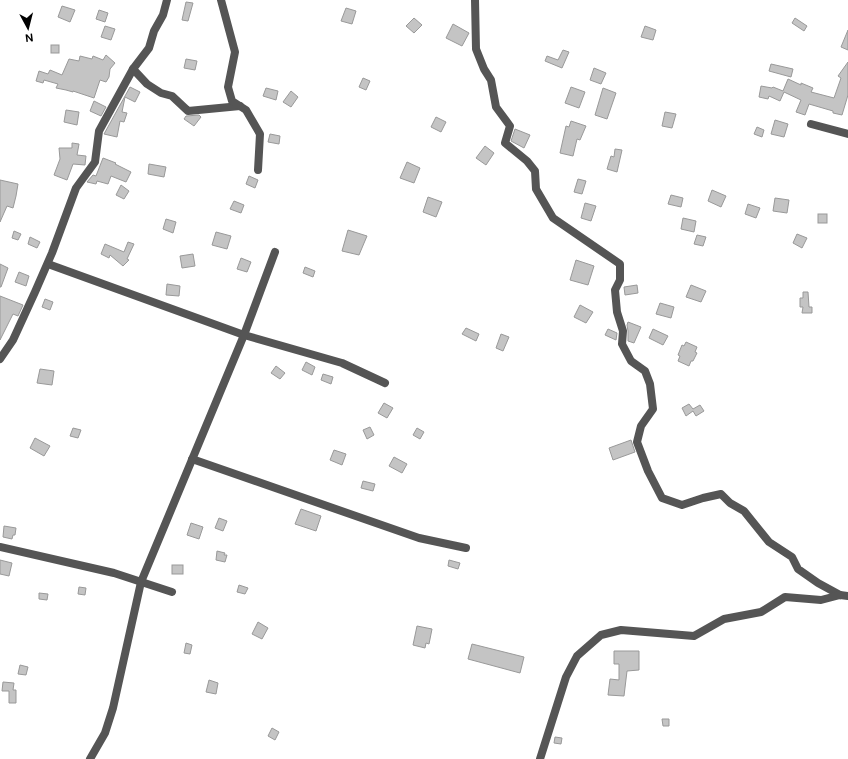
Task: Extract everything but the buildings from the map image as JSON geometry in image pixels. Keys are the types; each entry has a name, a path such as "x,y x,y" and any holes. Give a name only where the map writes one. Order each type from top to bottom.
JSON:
{"street":[{"path":"0,359 13,340 48,264 76,188 95,162 99,131 134,69 149,48 154,31 163,15 167,0"},
{"path":"221,0 235,52 228,87 232,101 246,110 260,134 258,170"},
{"path":"475,0 476,49 484,69 491,80 496,107 510,126 505,143 527,161 535,171 536,189 553,218 620,264 620,280 615,290 616,312 623,331 622,344 630,361 646,371 650,384 653,409 641,426 637,442 648,471 662,498 682,505 721,494 744,511 769,542 792,557 798,569 818,583 844,596"},
{"path":"134,69 147,84 160,93 172,96 188,111 240,106"},
{"path":"811,124 848,134"},
{"path":"90,759 105,733 113,708 141,582 244,335 276,252"},
{"path":"48,264 244,335 342,364 385,383"},
{"path":"192,459 419,538 466,548"},
{"path":"0,546 114,573 172,592"},
{"path":"540,759 566,677 577,656 601,635 621,630 694,636 724,619 761,612 785,597 821,600 844,596"}]}
